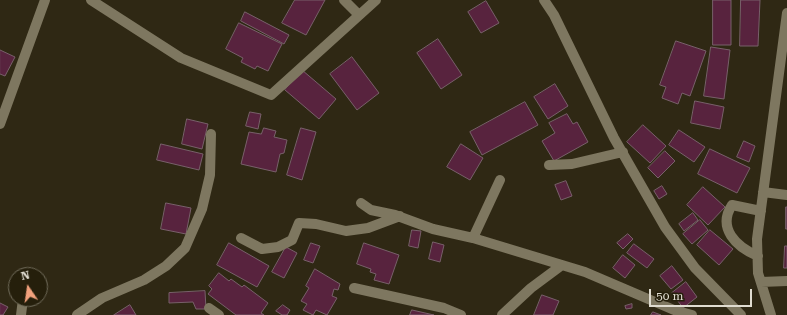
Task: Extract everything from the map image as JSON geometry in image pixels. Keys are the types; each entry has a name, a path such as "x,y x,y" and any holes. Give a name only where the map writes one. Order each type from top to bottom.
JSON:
{"street":[{"path":"0,124 45,0"},
{"path":"91,0 181,58 271,95 376,0"},
{"path":"344,0 359,14"},
{"path":"544,0 554,15 623,152 665,227 695,268 741,315"},
{"path":"771,315 758,273 757,239 787,13"},
{"path":"76,315 102,298 144,280 166,266 185,248 202,209 210,175 211,134"},
{"path":"549,165 572,164 623,152"},
{"path":"473,238 500,180"},
{"path":"763,192 787,195"},
{"path":"361,203 371,210 400,216 433,230 473,238 585,272 674,310 692,315"},
{"path":"758,256 745,251 735,241 726,227 726,214 732,205 761,211"},
{"path":"241,238 262,249 278,247 292,240 299,223 316,224 346,231 368,228 400,216"},
{"path":"502,315 531,288 562,265"},
{"path":"761,282 787,281"},
{"path":"354,288 444,308 460,315"},
{"path":"209,308 219,315"}],"building":[{"path":"295,0 325,0 306,35 282,23"},
{"path":"713,0 731,0 731,45 713,45"},
{"path":"741,0 760,0 758,46 740,46"},
{"path":"486,1 499,23 481,33 468,12"},
{"path":"245,12 289,35 284,44 241,21"},
{"path":"239,23 282,44 268,71 257,66 255,69 241,62 243,58 226,49"},
{"path":"438,39 462,75 441,89 417,53"},
{"path":"676,41 706,51 690,96 682,93 678,104 662,98 666,87 660,85"},
{"path":"711,47 730,50 724,99 704,96"},
{"path":"0,50 15,57 5,76 0,74"},
{"path":"352,57 379,93 357,110 330,74"},
{"path":"302,70 336,99 319,119 285,90"},
{"path":"555,84 568,106 548,119 534,97"},
{"path":"695,101 724,107 720,129 691,123"},
{"path":"525,102 538,125 482,155 470,132"},
{"path":"250,112 261,114 258,129 246,126"},
{"path":"567,114 573,124 577,122 588,142 554,161 542,141 555,133 549,123"},
{"path":"187,119 208,124 202,149 182,144"},
{"path":"643,125 666,146 650,163 627,142"},
{"path":"264,128 276,131 274,137 287,140 284,153 280,154 276,172 241,164 249,132 261,134"},
{"path":"301,128 316,132 302,180 287,175"},
{"path":"679,130 705,147 694,162 669,145"},
{"path":"744,141 755,146 749,162 737,157"},
{"path":"161,144 203,154 199,170 157,160"},
{"path":"461,144 483,158 470,180 447,167"},
{"path":"710,149 750,168 737,193 698,174"},
{"path":"665,151 675,161 658,178 648,168"},
{"path":"566,181 572,196 561,200 555,185"},
{"path":"662,186 667,194 659,199 654,191"},
{"path":"703,187 725,207 708,225 687,205"},
{"path":"166,203 191,208 186,234 161,229"},
{"path":"787,207 787,229 786,229"},
{"path":"693,213 698,220 684,231 679,224"},
{"path":"700,220 708,230 692,244 683,234"},
{"path":"412,230 421,231 418,248 409,246"},
{"path":"710,230 733,249 719,265 697,245"},
{"path":"628,234 633,239 623,249 617,243"},
{"path":"433,242 444,245 440,262 429,259"},
{"path":"229,243 269,266 257,287 217,265"},
{"path":"311,243 320,246 313,263 304,260"},
{"path":"364,243 399,255 389,284 374,280 376,274 370,272 371,269 357,264"},
{"path":"634,244 654,259 647,268 627,253"},
{"path":"785,246 787,246 787,268 784,268"},
{"path":"286,247 297,253 284,278 272,272"},
{"path":"623,255 635,265 625,278 613,268"},
{"path":"672,266 683,280 671,289 660,276"},
{"path":"315,269 340,284 338,290 334,289 332,296 337,298 327,315 316,310 313,315 303,310 307,304 301,301 309,288 306,286"},
{"path":"219,273 229,281 231,279 242,287 244,285 268,303 261,313 264,315 236,315 208,294 212,289 209,286"},
{"path":"686,282 697,297 683,308 672,293"},
{"path":"205,291 206,309 196,309 193,302 169,303 169,293"},
{"path":"542,295 559,301 553,315 534,315"},
{"path":"0,303 8,307 3,315 0,315"},
{"path":"632,304 632,308 626,309 625,306"},
{"path":"130,305 136,315 114,315"},
{"path":"283,305 290,310 287,315 282,315 276,311"},
{"path":"412,310 434,315 410,315"},
{"path":"653,312 661,315 651,315"}]}
